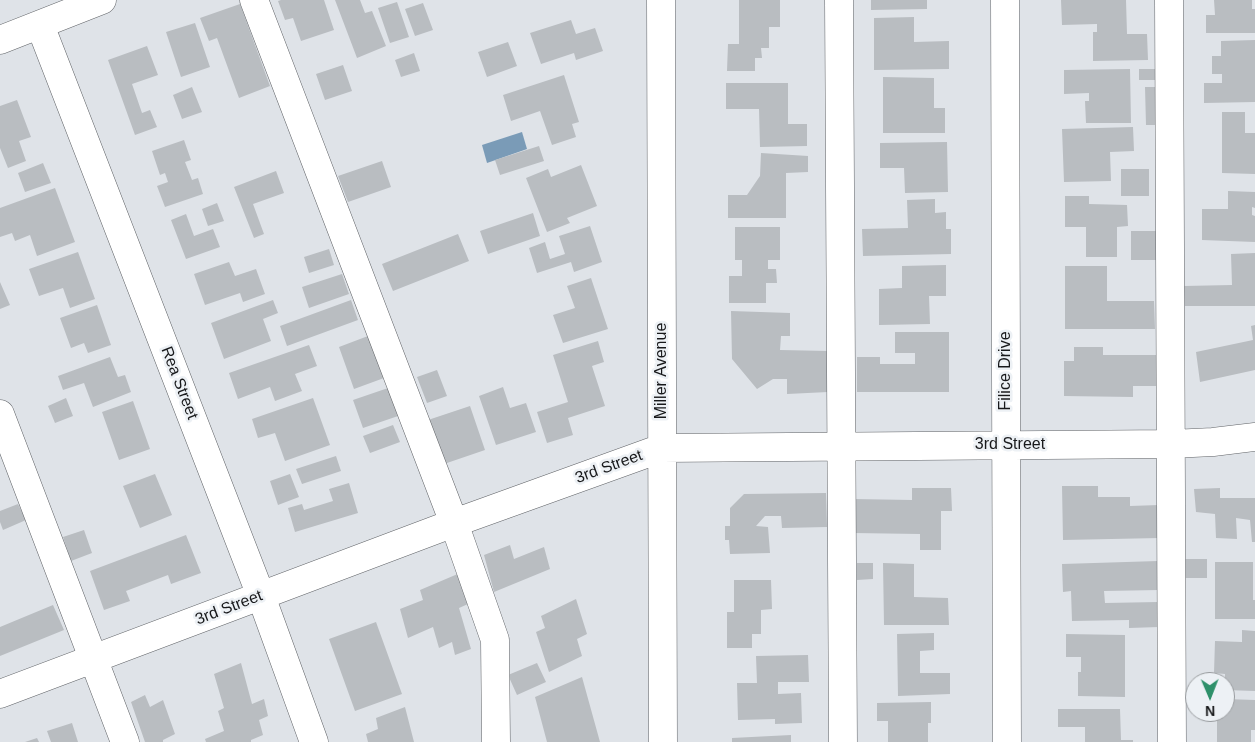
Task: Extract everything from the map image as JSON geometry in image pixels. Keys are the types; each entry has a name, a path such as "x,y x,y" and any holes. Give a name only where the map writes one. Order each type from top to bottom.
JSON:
{"street":[{"path":"254,0 454,523 495,640 496,742"},
{"name":"Miller Avenue","path":"661,0 663,742"},
{"path":"839,0 843,742"},
{"name":"Filice Drive","path":"1005,0 1007,742"},
{"path":"1169,0 1172,742"},
{"path":"0,40 40,25 88,2"},
{"name":"Rea Street","path":"40,25 261,596 314,742"},
{"path":"0,414 125,742"},
{"name":"3rd Street","path":"0,694 454,523 662,448 1172,444 1255,438"}],"water":[{"path":"522,132 527,149 487,163 482,145"}],"building":[{"path":"324,0 334,30 301,41 293,18 285,20 278,1"},
{"path":"335,0 360,0 365,13 372,11 386,46 357,58"},
{"path":"739,0 780,0 780,27 769,27 769,48 761,48 762,58 755,58 755,71 727,71 728,44 739,44"},
{"path":"871,0 927,0 927,9 871,10"},
{"path":"1061,0 1126,0 1127,34 1147,34 1148,60 1093,61 1093,32 1097,32 1097,24 1062,25"},
{"path":"1214,0 1252,0 1252,9 1255,9 1255,33 1206,33 1206,15 1215,15"},
{"path":"397,2 409,37 390,43 378,8"},
{"path":"423,3 433,30 415,36 405,9"},
{"path":"240,4 270,86 239,98 217,38 209,41 200,18"},
{"path":"914,17 914,42 949,41 949,69 874,70 874,18"},
{"path":"571,20 576,34 595,28 603,51 576,60 574,53 541,64 530,33"},
{"path":"195,23 210,67 181,77 166,32"},
{"path":"1255,40 1255,102 1204,103 1204,83 1222,83 1222,74 1212,74 1212,56 1221,56 1221,41"},
{"path":"508,42 517,66 487,77 478,52"},
{"path":"147,46 158,75 132,84 142,113 150,110 157,127 135,135 108,60"},
{"path":"414,53 420,71 401,77 395,60"},
{"path":"343,65 352,91 325,100 316,74"},
{"path":"1130,69 1131,123 1086,123 1085,101 1089,101 1089,93 1064,94 1064,70"},
{"path":"1139,69 1160,69 1161,80 1139,80"},
{"path":"564,75 579,122 572,124 576,137 552,145 540,111 511,121 503,95"},
{"path":"883,77 934,78 934,108 945,108 945,133 883,133"},
{"path":"726,83 788,83 788,124 807,124 807,146 760,147 759,109 726,109"},
{"path":"192,87 202,112 182,119 173,95"},
{"path":"1145,87 1164,87 1165,125 1146,125"},
{"path":"17,100 31,137 19,141 26,161 8,168 0,148 0,106"},
{"path":"1222,112 1245,112 1245,133 1255,133 1255,174 1222,173"},
{"path":"1133,127 1134,151 1110,152 1111,181 1064,182 1062,129"},
{"path":"184,140 191,160 185,162 192,180 198,178 203,194 165,207 157,186 168,182 165,173 160,175 152,151"},
{"path":"947,142 948,192 905,193 904,168 880,168 880,143"},
{"path":"539,146 544,161 500,175 495,160"},
{"path":"761,153 808,156 808,172 786,173 786,218 728,218 728,195 747,195 760,176"},
{"path":"382,161 391,187 348,202 338,176"},
{"path":"43,163 51,183 25,192 18,173"},
{"path":"581,165 597,206 567,218 570,223 547,232 526,178 548,169 551,177"},
{"path":"1121,169 1149,169 1149,196 1121,196"},
{"path":"276,171 284,193 253,204 264,234 254,238 234,187"},
{"path":"55,188 75,242 37,256 30,235 15,241 12,233 0,237 0,208"},
{"path":"1228,191 1255,192 1255,208 1252,207 1252,215 1255,216 1255,242 1202,240 1202,209 1228,209"},
{"path":"1065,196 1089,196 1089,204 1127,205 1128,226 1117,227 1117,257 1086,257 1086,227 1065,227"},
{"path":"935,199 935,213 946,212 946,229 951,229 951,254 863,256 862,229 908,228 907,200"},
{"path":"217,203 224,221 208,226 202,209"},
{"path":"533,213 540,236 488,254 480,231"},
{"path":"186,214 194,236 213,229 220,247 186,259 171,220"},
{"path":"590,226 602,262 574,272 571,262 537,273 529,248 545,242 550,259 565,254 559,236"},
{"path":"735,227 780,227 780,260 768,260 768,269 776,269 777,283 766,283 766,303 729,303 729,276 742,276 742,260 735,260"},
{"path":"1131,231 1157,231 1157,260 1131,260"},
{"path":"458,234 469,261 393,291 382,264"},
{"path":"329,249 334,265 309,273 304,257"},
{"path":"78,252 95,299 70,308 63,288 39,296 29,269"},
{"path":"1255,253 1255,306 1185,306 1184,286 1232,285 1231,254"},
{"path":"229,262 235,276 256,269 265,294 243,302 240,293 205,305 194,274"},
{"path":"946,265 946,296 929,296 930,324 879,325 879,289 902,288 902,266"},
{"path":"1065,266 1107,266 1107,301 1154,301 1155,329 1065,329"},
{"path":"342,274 349,294 309,308 302,287"},
{"path":"591,278 608,329 563,343 553,315 575,308 567,286"},
{"path":"0,282 10,305 0,309"},
{"path":"273,300 278,313 263,319 271,341 224,359 211,323"},
{"path":"351,300 358,320 287,346 280,326"},
{"path":"97,305 111,345 88,353 84,343 71,348 60,318"},
{"path":"731,311 790,313 790,336 781,336 780,350 829,351 828,392 787,394 787,379 773,379 757,389 732,359"},
{"path":"1255,325 1255,370 1200,382 1196,352 1253,340 1251,326"},
{"path":"895,332 949,332 949,392 857,392 857,357 880,357 880,364 915,364 915,353 895,353"},
{"path":"368,336 384,378 354,389 339,347"},
{"path":"598,341 604,362 592,366 605,406 568,418 573,435 547,443 537,412 568,402 553,355"},
{"path":"309,345 317,366 295,374 302,391 275,401 270,387 238,399 229,373"},
{"path":"1074,347 1103,347 1103,355 1159,355 1159,386 1133,386 1133,397 1064,396 1064,361 1074,361"},
{"path":"110,357 118,377 125,375 131,392 93,407 84,383 63,390 58,376"},
{"path":"437,370 447,396 427,403 417,377"},
{"path":"391,387 401,415 363,428 353,400"},
{"path":"503,387 510,408 526,403 536,432 496,445 479,396"},
{"path":"66,398 73,416 55,423 48,406"},
{"path":"313,398 330,445 285,461 275,433 258,438 252,419"},
{"path":"133,401 150,449 119,460 102,412"},
{"path":"470,406 485,450 444,464 428,420"},
{"path":"393,425 400,442 370,453 363,436"},
{"path":"336,456 341,471 302,484 296,469"},
{"path":"155,474 172,515 140,528 123,486"},
{"path":"290,474 299,497 278,505 270,481"},
{"path":"349,483 358,513 295,532 288,508 302,504 304,510 333,501 329,489"},
{"path":"1062,486 1098,486 1098,497 1130,497 1130,506 1159,505 1159,538 1063,540"},
{"path":"912,488 951,488 952,511 941,511 941,550 920,550 920,534 853,533 853,499 912,500"},
{"path":"1220,488 1220,498 1255,498 1255,542 1252,542 1250,520 1236,518 1237,539 1216,538 1215,514 1196,512 1194,489"},
{"path":"826,493 827,527 782,528 781,516 765,516 756,526 768,527 770,553 730,554 729,540 725,540 725,526 730,526 730,508 744,494"},
{"path":"18,504 26,520 3,530 0,522 0,511"},
{"path":"84,530 92,553 71,561 63,537"},
{"path":"186,535 201,573 171,584 168,575 126,591 130,601 104,610 90,571"},
{"path":"510,545 514,559 544,547 550,569 494,592 484,555"},
{"path":"1185,559 1207,559 1207,578 1185,578"},
{"path":"1158,561 1159,590 1104,591 1105,603 1158,602 1159,627 1129,628 1129,620 1072,621 1071,591 1063,592 1062,564"},
{"path":"1215,562 1253,562 1255,619 1215,619"},
{"path":"857,563 873,563 873,579 857,580"},
{"path":"883,563 914,564 914,597 948,598 949,625 884,625"},
{"path":"460,573 468,604 459,608 471,649 455,655 452,642 439,648 433,627 408,638 400,609 423,600 420,590"},
{"path":"734,580 771,580 772,609 761,610 761,634 752,634 752,648 727,648 727,612 734,612"},
{"path":"576,599 587,634 577,639 582,656 549,672 536,632 545,628 541,616"},
{"path":"53,605 64,630 0,656 0,627"},
{"path":"376,622 402,694 355,711 329,639"},
{"path":"1242,630 1255,631 1255,691 1235,690 1235,672 1214,672 1215,641 1242,642"},
{"path":"934,633 934,650 920,651 920,673 950,673 950,694 898,696 897,634"},
{"path":"1066,634 1125,635 1125,697 1078,696 1078,672 1081,672 1081,657 1066,657"},
{"path":"808,655 809,682 778,682 778,694 801,693 802,723 775,724 775,719 738,720 737,683 757,683 756,656"},
{"path":"241,663 252,704 264,699 268,716 259,720 263,735 251,740 251,742 206,742 205,739 224,731 218,711 224,708 214,674"},
{"path":"537,663 546,682 517,695 508,675"},
{"path":"582,677 600,742 547,742 535,697"},
{"path":"145,695 150,707 163,700 175,734 163,740 163,742 145,742 131,702"},
{"path":"1235,699 1255,700 1255,730 1251,730 1251,742 1217,742 1217,722 1235,722"},
{"path":"931,702 931,723 928,723 928,742 888,742 888,721 877,721 877,703"},
{"path":"405,707 414,742 368,742 366,734 378,729 376,718"},
{"path":"1058,709 1120,709 1121,740 1133,740 1133,742 1085,742 1085,727 1058,727"},
{"path":"72,723 78,742 51,742 47,731"},
{"path":"791,735 791,742 732,742 732,738"},
{"path":"37,738 39,742 25,742"}]}
